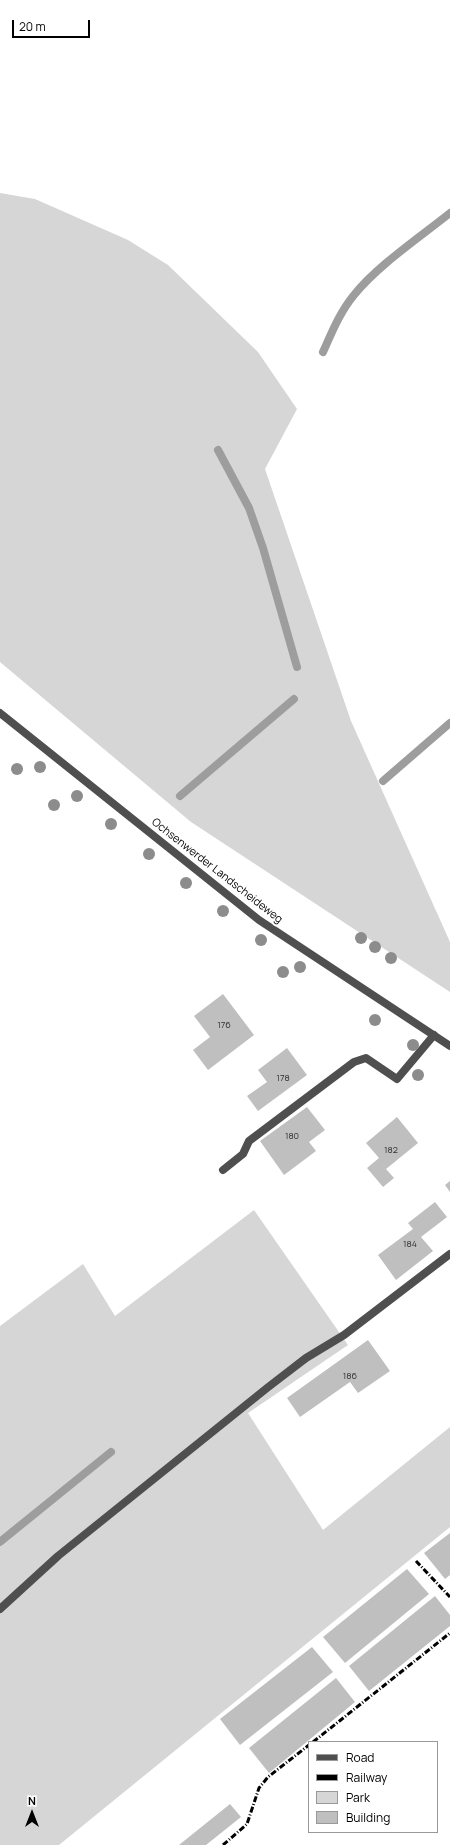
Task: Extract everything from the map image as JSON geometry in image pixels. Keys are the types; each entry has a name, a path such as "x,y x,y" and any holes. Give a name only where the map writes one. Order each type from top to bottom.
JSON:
{"street":[{"name":"Ochsenwerder Landscheideweg","path":"0,713 259,920 450,1046"},
{"path":"223,1170 243,1154 249,1141 354,1062 366,1058 397,1078 434,1035"},
{"path":"0,1609 58,1556 272,1384 306,1358 344,1335 450,1254"}],"green space":[{"path":"0,193 35,199 128,240 168,265 258,352 297,409 265,469 351,721 450,942 450,992 191,822 0,662"},
{"path":"254,1210 348,1345 248,1413 323,1530 450,1427 450,1527 59,1845 0,1845 0,1326 83,1264 115,1316"}],"building":[{"path":"223,994 254,1035 208,1070 193,1050 210,1037 194,1016"},
{"path":"287,1048 307,1075 258,1111 247,1096 267,1082 258,1070"},
{"path":"307,1107 325,1130 309,1142 316,1151 284,1175 260,1141"},
{"path":"397,1117 418,1143 386,1169 394,1178 383,1187 367,1168 379,1158 366,1143"},
{"path":"450,1181 450,1192 445,1185"},
{"path":"435,1202 447,1217 421,1237 433,1251 396,1280 378,1255 413,1229 408,1223"},
{"path":"368,1340 390,1371 358,1393 350,1382 300,1417 287,1398"},
{"path":"450,1533 450,1575 445,1579 424,1553"},
{"path":"407,1569 429,1594 345,1663 323,1637"},
{"path":"435,1596 450,1615 450,1626 369,1691 349,1666"},
{"path":"312,1647 333,1672 240,1745 220,1719"},
{"path":"336,1678 355,1702 269,1773 249,1748"},
{"path":"230,1804 241,1817 206,1845 179,1845"}],"waterway":[{"path":"323,352 345,308 363,284 374,273 450,213"},
{"path":"218,450 249,508 263,548 297,667"},
{"path":"180,796 294,699"},
{"path":"383,781 450,723"},
{"path":"0,1542 111,1452"}],"railway":[{"path":"416,1561 450,1597"},
{"path":"314,1741 450,1633"},
{"path":"223,1845 247,1824 259,1788 268,1777 308,1746"}]}
